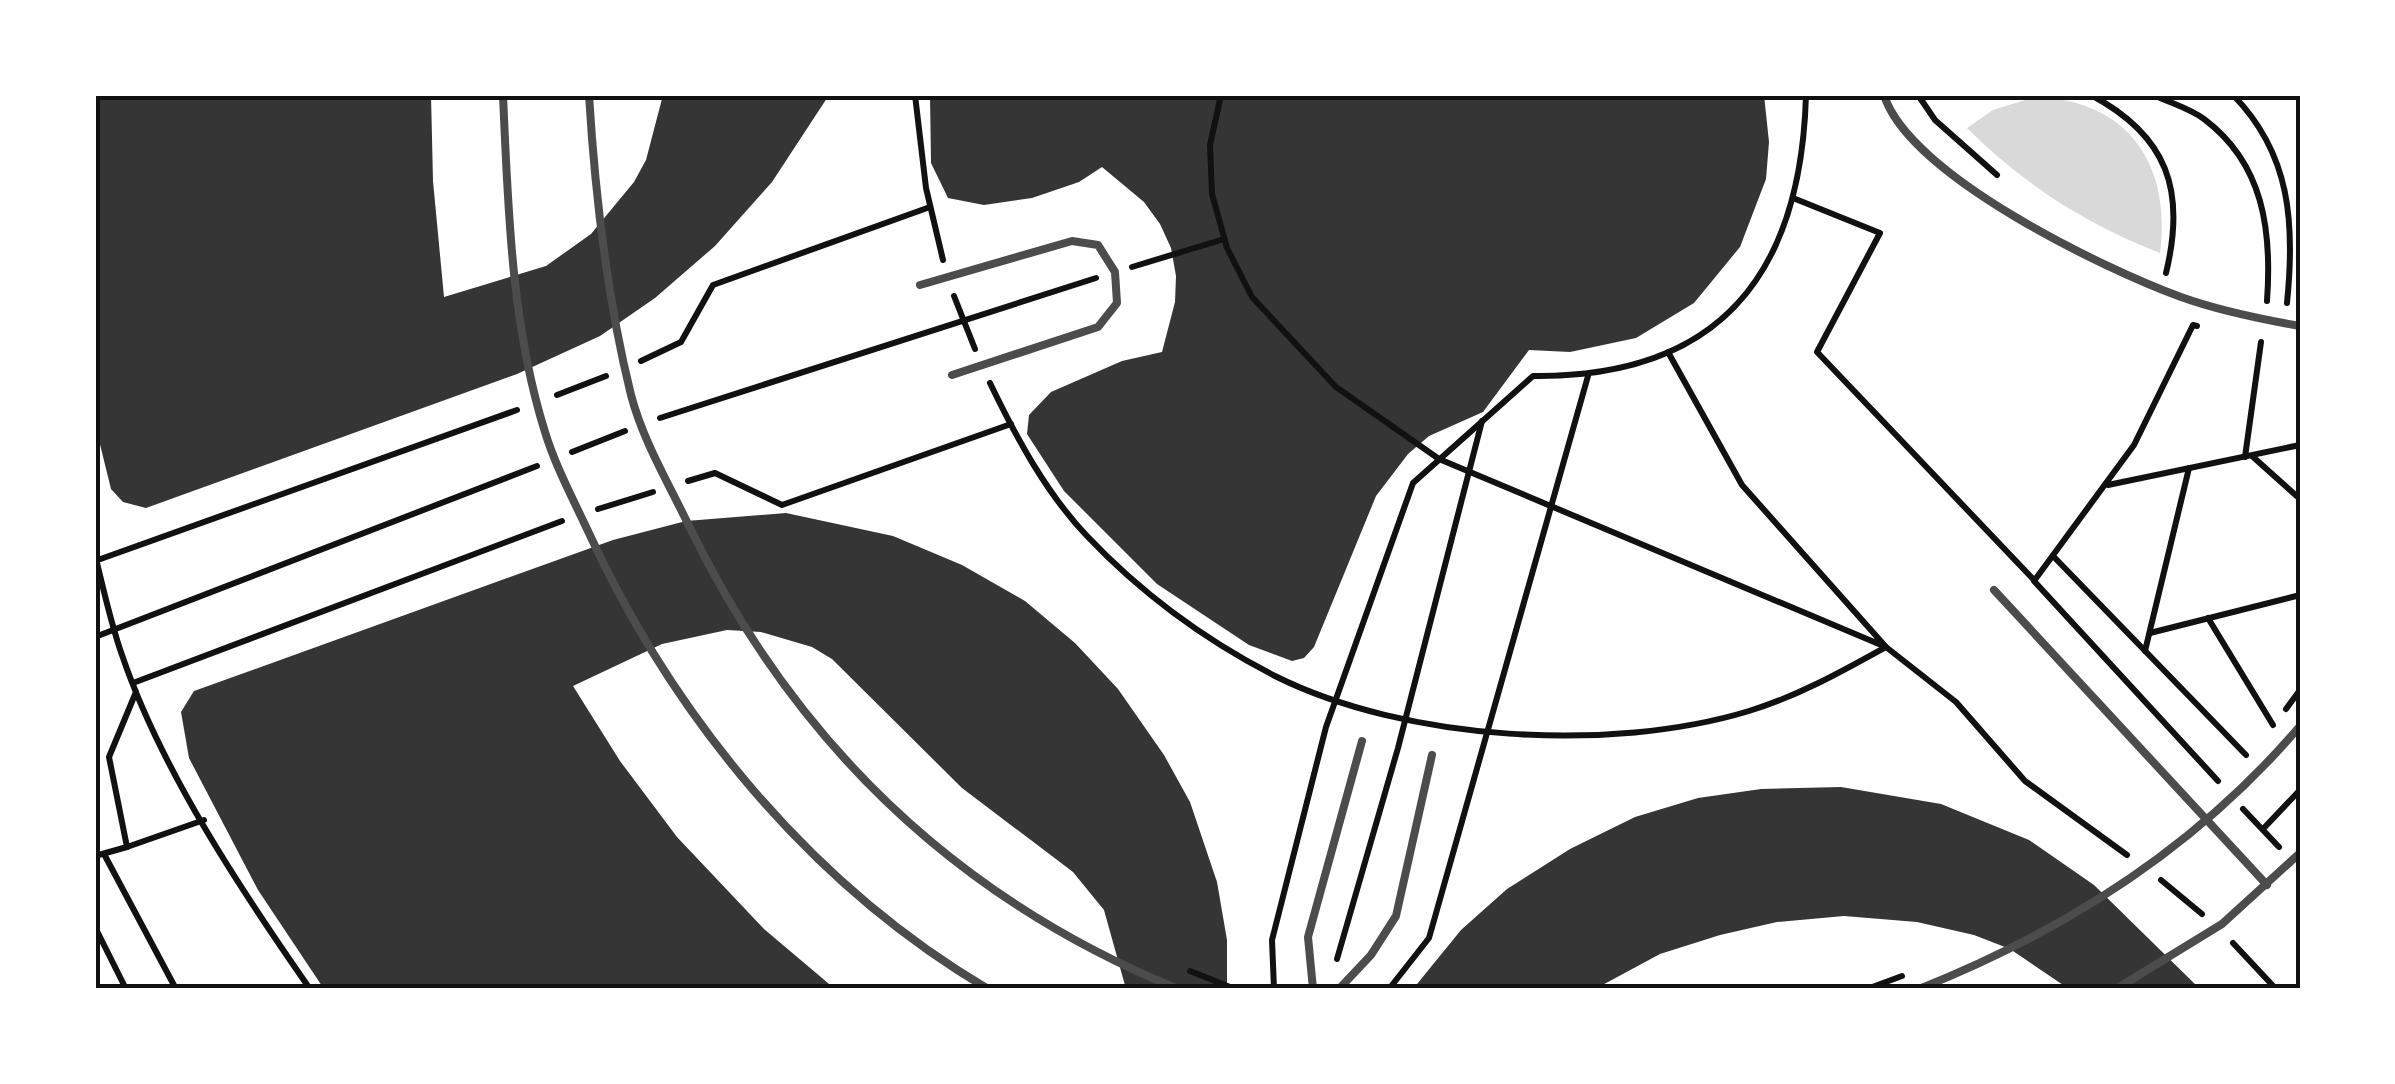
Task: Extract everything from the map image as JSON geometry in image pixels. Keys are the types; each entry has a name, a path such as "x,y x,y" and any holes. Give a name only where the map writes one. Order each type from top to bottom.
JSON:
{"lane":[{"path":"503,95 508,213 522,332 544,432 612,583 656,661 765,804 828,868 896,926 988,989"},
{"path":"589,95 612,294 632,398 695,538 759,652 832,748 874,791 955,861 1017,908 1074,941 1178,989"},
{"path":"1884,95 1904,133 1928,156 1958,180 2049,234 2181,297 2300,326"},
{"path":"920,285 1087,240 1108,256 1115,272 1117,303 1098,328 952,374"},
{"path":"1994,590 2267,885"},
{"path":"1919,989 2047,926 2148,870 2209,822 2300,726"},
{"path":"1313,989 1308,937 1362,740"},
{"path":"1339,989 1371,955 1396,916 1432,755"},
{"path":"2116,989 2218,926 2300,853"}],"path":[{"path":"915,95 926,188 948,277 982,365 1030,460 1085,534 1126,573 1210,640 1278,678 1406,717 1486,730 1608,736 1685,727 1749,711 1815,686 1886,647"},
{"path":"1220,95 1210,145 1212,194 1227,248 1252,298 1336,387 1439,460 1886,647"},
{"path":"1274,989 1272,940 1337,698 1412,483 1534,376 1588,376 1648,362 1704,334 1740,304 1773,257 1793,198 1805,140 1806,95"},
{"path":"1918,95 1934,120 2011,186"},
{"path":"2091,95 2127,118 2161,158 2176,209 2166,273"},
{"path":"2154,95 2202,117 2248,166 2262,204 2267,235 2267,301"},
{"path":"2234,95 2268,137 2282,179 2290,255 2286,304"},
{"path":"2292,95 2300,98"},
{"path":"1793,198 1880,233 1816,352 2221,784 2195,807"},
{"path":"2151,266 2180,279"},
{"path":"2252,298 2300,306"},
{"path":"2034,581 2134,445 2192,325 2212,330"},
{"path":"2246,338 2274,345"},
{"path":"640,341 646,375"},
{"path":"2248,456 2261,342"},
{"path":"1668,352 1742,485 1886,647 1956,702 2025,781 2218,926 2276,989"},
{"path":"1389,989 1429,938 1588,376"},
{"path":"654,404 666,431"},
{"path":"1333,970 1406,717 1482,421"},
{"path":"2107,486 2300,445"},
{"path":"2248,456 2300,498"},
{"path":"683,468 697,495"},
{"path":"2145,651 2190,468"},
{"path":"2054,557 2246,755"},
{"path":"95,560 136,691 204,820 310,989"},
{"path":"2150,633 2300,595"},
{"path":"2208,618 2273,725"},
{"path":"126,847 109,757 136,691"},
{"path":"2262,829 2300,790"},
{"path":"2234,798 2291,862"},
{"path":"176,989 99,855 204,820"},
{"path":"2114,866 2142,846"},
{"path":"95,927 126,989"},
{"path":"1187,970 1236,989"},
{"path":"1867,989 1912,972"}],"shaded area":[{"path":"2035,97 2096,110 2119,124 2137,143 2158,192 2162,221 2160,253 2107,230 2057,201 1967,128 1993,110"}],"building":[{"path":"95,95 431,95 433,181 444,297 546,266 591,234 634,182 646,160 663,95 829,95 772,182 715,246 655,298 600,336 517,374 146,508 123,502 111,489 95,424"},
{"path":"930,95 1764,95 1769,142 1766,179 1740,247 1694,303 1636,338 1570,352 1529,350 1483,412 1429,436 1408,454 1376,496 1314,647 1304,658 1292,661 1249,645 1157,584 1064,491 1027,434 1029,415 1051,392 1122,361 1162,352 1175,302 1176,276 1171,248 1160,224 1144,202 1102,167 1079,182 1032,198 984,205 948,198 931,163"},
{"path":"786,513 893,536 962,565 1025,601 1075,643 1118,689 1164,755 1190,802 1217,882 1227,940 1227,989 1126,989 1104,910 1073,872 962,788 832,659 812,647 761,632 727,630 662,644 573,686 620,761 677,837 764,929 835,989 324,989 258,890 189,758 181,712 194,691 613,540 686,521"},
{"path":"1841,787 1941,804 2029,840 2094,885 2200,989 2069,989 2010,949 1974,935 1917,922 1844,916 1777,922 1720,935 1660,954 1595,989 1413,989 1461,930 1507,889 1570,849 1635,817 1698,798 1761,789"}]}
